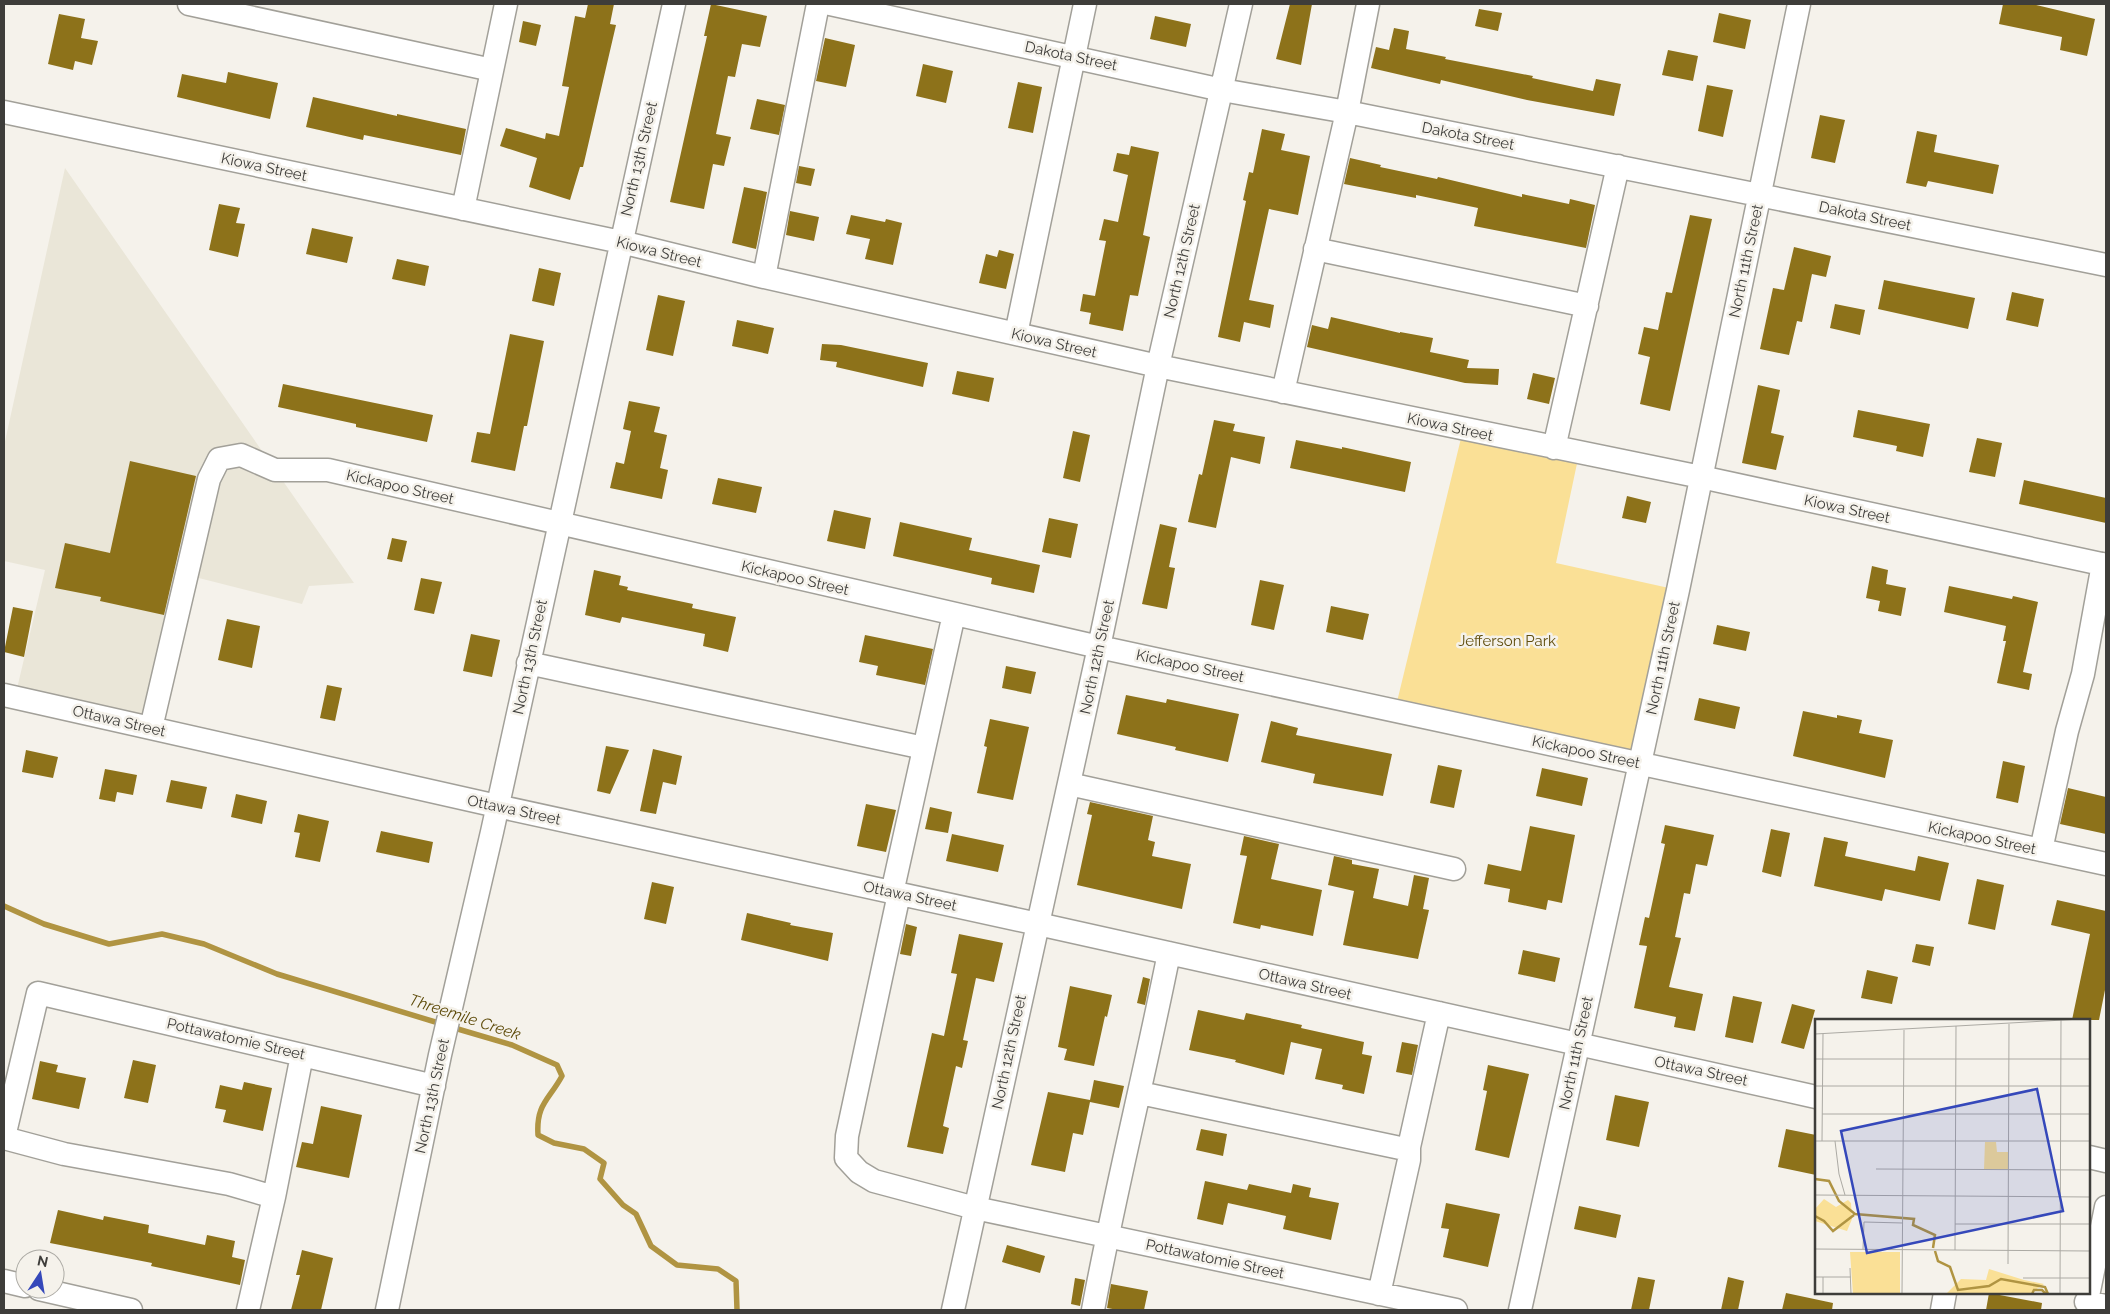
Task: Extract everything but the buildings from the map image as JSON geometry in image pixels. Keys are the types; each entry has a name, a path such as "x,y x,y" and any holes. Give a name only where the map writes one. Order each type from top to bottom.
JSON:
{"street":[{"path":"189,4 492,70"},
{"path":"462,208 506,4"},
{"name":"North 13th Street","path":"387,1310 440,1055 497,806 674,4"},
{"path":"764,278 818,4"},
{"name":"Dakota Street","path":"830,4 1222,90 1347,112 2106,265"},
{"path":"1016,334 1086,4"},
{"name":"North 12th Street","path":"953,1310 1100,647 1158,366 1241,4"},
{"path":"1283,392 1347,112 1368,4"},
{"name":"North 11th Street","path":"1520,1310 1640,764 1799,4"},
{"name":"Kiowa Street","path":"4,112 621,242 764,278 1158,366 1701,477 2105,565"},
{"path":"1554,448 1618,166"},
{"path":"1315,249 1587,306"},
{"name":"Kickapoo Street","path":"151,728 209,479 219,459 241,455 275,470 328,470 1100,647 2106,864"},
{"path":"2041,850 2105,565"},
{"path":"896,893 924,748 954,614"},
{"path":"528,663 924,748"},
{"name":"Ottawa Street","path":"4,695 497,806 1815,1097"},
{"path":"1069,784 1454,869"},
{"name":"Pottawatomie Street","path":"896,893 849,1127 846,1158 859,1172 874,1182 975,1208 1107,1236 1374,1299 1456,1310"},
{"path":"1092,1310 1169,953"},
{"name":"Pottawatomie Street","path":"4,1138 38,992 434,1086"},
{"path":"1374,1299 1409,1160 1409,1147 1439,1013"},
{"path":"248,1310 274,1197 302,1055"},
{"path":"1140,1093 1405,1149 1409,1147"},
{"path":"4,1138 64,1154 229,1184 274,1197"},
{"path":"2090,1157 2106,1161"},
{"path":"2091,1301 2106,1207"},
{"path":"1942,1310 1945,1294"},
{"path":"65,1295 131,1310"}],"shaded area":[{"path":"65,168 354,583 309,586 302,604 187,575 151,728 15,697 45,570 4,561 4,446"}],"green space":[{"name":"Jefferson Park","path":"1463,430 1579,454 1556,563 1678,590 1640,764 1395,710"}],"waterway":[{"name":"Threemile Creek","path":"4,906 44,924 109,944 162,934 204,944 277,974 442,1024"},
{"name":"Threemile Creek","path":"451,1027 512,1045 557,1065 562,1076 541,1109 538,1135 554,1143 584,1149 604,1163 600,1179 623,1205 636,1214 651,1246 677,1265 718,1269 736,1281 737,1310"}]}
